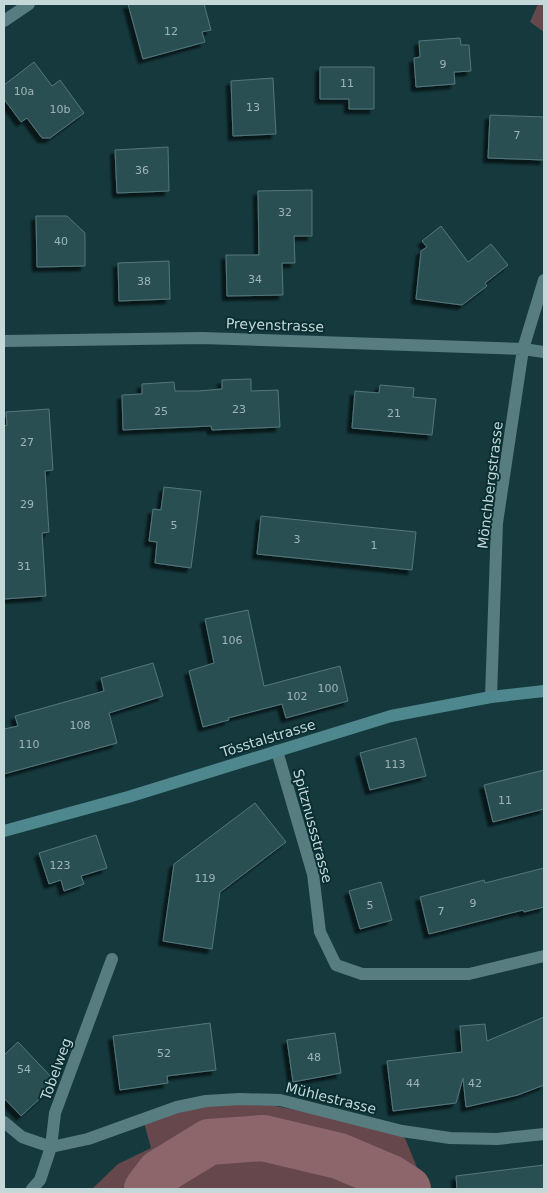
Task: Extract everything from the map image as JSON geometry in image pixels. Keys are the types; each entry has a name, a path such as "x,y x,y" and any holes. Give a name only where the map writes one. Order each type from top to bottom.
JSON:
{"main road":[{"name":"Tösstalstrasse","path":"4,831 128,797 391,716 491,697 544,691"}],"street":[{"path":"4,21 29,4"},
{"name":"Mönchbergstrasse","path":"491,697 497,523 523,349 544,280"},
{"name":"Preyenstrasse","path":"4,340 202,338 523,349 544,352"},
{"name":"Spitznussstrasse","path":"277,751 313,874 320,932 336,965 362,974 469,974 544,956"},
{"name":"Tobelweg","path":"32,1189 40,1180 51,1147 56,1113 112,959"},
{"name":"Mühlestrasse","path":"51,1147 88,1139 177,1107 206,1101 240,1098 280,1100 402,1130 450,1138 497,1139 544,1134"},
{"path":"4,1122 22,1137 51,1147"}],"shaded area":[{"path":"538,4 544,4 544,32 530,22"},
{"path":"240,1099 402,1131 426,1189 92,1189 118,1164 151,1148 143,1119"}],"building":[{"path":"128,4 204,4 211,30 202,32 205,42 143,59"},
{"path":"460,38 461,45 469,45 471,71 454,72 455,84 416,87 414,58 420,57 419,41"},
{"path":"34,62 52,86 60,80 84,113 50,138 42,138 27,118 21,122 4,99 4,85"},
{"path":"320,67 374,67 374,109 349,109 349,99 320,99"},
{"path":"273,78 276,134 233,136 231,81"},
{"path":"490,115 544,117 544,160 488,158"},
{"path":"168,147 169,191 117,193 115,150"},
{"path":"312,190 312,236 294,236 295,263 282,263 283,295 227,296 226,255 259,255 258,191"},
{"path":"36,216 67,216 85,233 85,266 37,267"},
{"path":"441,226 468,262 491,244 508,265 485,283 487,286 462,305 416,299 421,251 427,247 422,241"},
{"path":"169,261 170,299 119,301 118,263"},
{"path":"251,379 251,391 278,390 280,427 212,430 211,426 123,430 122,395 142,394 142,384 174,382 175,391 198,391 222,389 222,380"},
{"path":"380,385 414,388 413,397 436,399 432,435 352,428 355,391 379,393"},
{"path":"49,409 53,470 45,471 49,532 42,533 46,596 4,599 4,426 7,425 6,412"},
{"path":"164,487 201,491 191,568 155,563 157,542 149,541 153,509 161,510"},
{"path":"261,516 416,532 412,570 257,554"},
{"path":"248,610 264,686 340,666 348,701 286,718 282,704 228,718 229,720 203,727 189,671 214,663 205,619"},
{"path":"153,663 163,696 109,713 117,743 4,774 4,729 18,726 15,716 104,691 101,678"},
{"path":"416,738 426,776 370,790 360,753"},
{"path":"544,770 544,809 493,822 484,785"},
{"path":"255,803 286,842 220,892 212,949 163,941 174,864"},
{"path":"96,835 107,868 81,876 84,884 64,891 61,880 49,884 39,853"},
{"path":"544,868 544,907 524,912 523,910 429,934 420,897 484,880 485,883"},
{"path":"381,882 392,920 360,929 349,891"},
{"path":"544,1017 544,1085 518,1095 466,1107 463,1078 456,1103 393,1111 387,1061 462,1052 460,1026 485,1024 487,1041"},
{"path":"210,1023 216,1070 167,1076 168,1083 120,1090 113,1036"},
{"path":"335,1033 341,1073 293,1082 287,1040"},
{"path":"18,1042 57,1083 21,1116 4,1098 4,1055"},
{"path":"544,1165 544,1189 457,1189 456,1176"}],"waterway":[{"path":"147,1189 160,1172 209,1142 263,1138 339,1156 391,1178 408,1189"}]}
